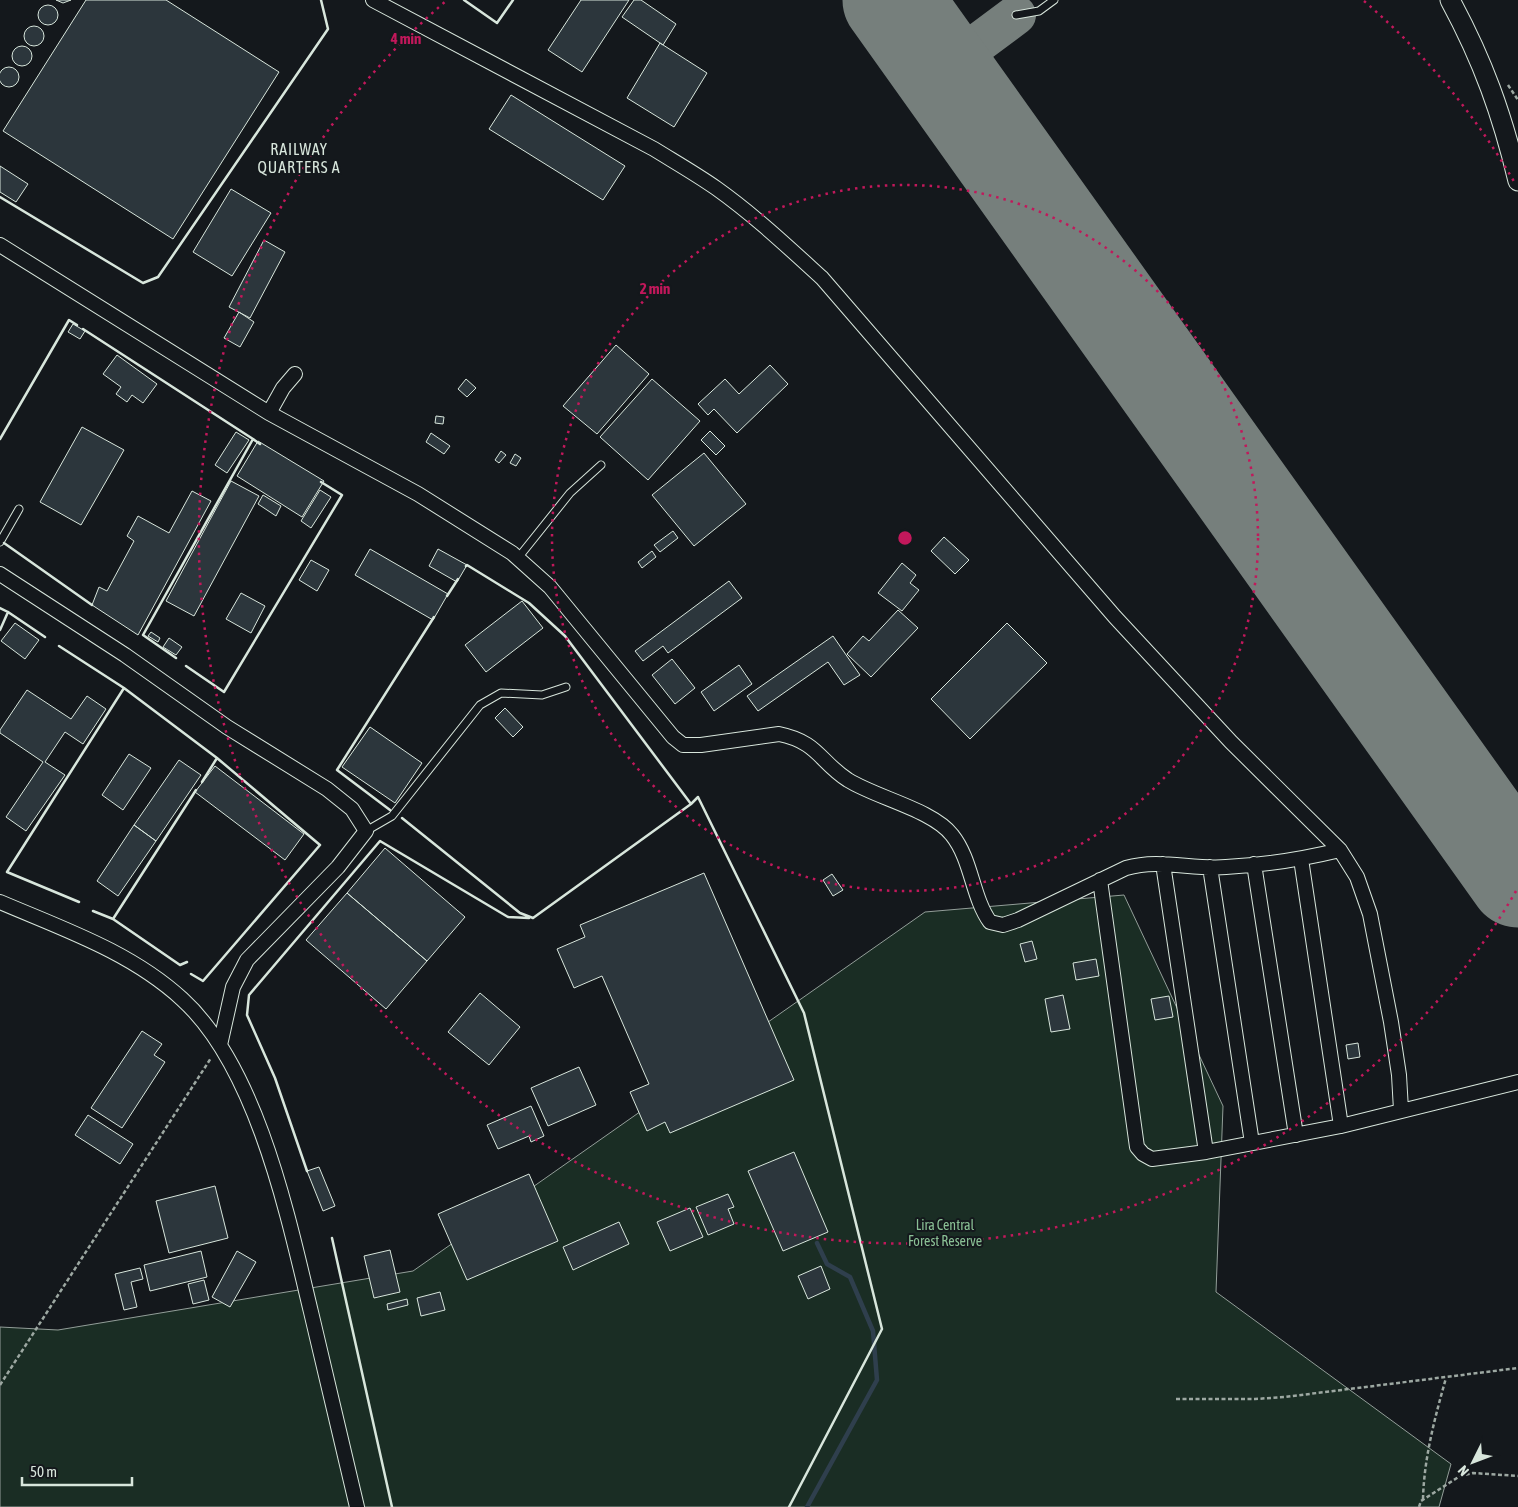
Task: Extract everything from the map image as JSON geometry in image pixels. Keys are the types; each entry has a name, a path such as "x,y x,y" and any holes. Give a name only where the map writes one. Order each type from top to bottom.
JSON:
{"main road":[{"path":"1450,0 1485,69 1508,139 1518,181"}],"street":[{"path":"376,0 654,149 716,188 782,240 822,278 1114,617 1230,742 1340,850 1357,877 1370,914 1395,1049 1401,1110"},
{"path":"0,245 269,413 418,494 518,558 550,587 673,737 683,745 701,745 779,734 805,741 847,779 878,796 944,825 954,837 968,864 982,910 990,922 1003,925 1018,920 1100,880 1144,863 1210,867 1301,859 1340,850"},
{"path":"269,413 283,388 295,374"},
{"path":"0,574 125,655 227,727 326,789 352,809 366,831 338,867 247,960 233,988 220,1045"},
{"path":"1301,859 1341,1126"},
{"path":"1163,864 1206,1152"},
{"path":"1254,864 1296,1135"},
{"path":"1210,867 1252,1143"},
{"path":"1100,880 1137,1146 1143,1154 1152,1159 1206,1152 1341,1126 1518,1082"},
{"path":"0,902 83,937 137,966 182,999 197,1014 231,1062 261,1132 290,1226 357,1507"}],"lane":[{"path":"1016,15 1039,11 1054,0"},
{"path":"518,558 570,493 601,464"},
{"path":"0,542 19,510"},
{"path":"366,831 392,816 480,705 501,693 542,695 566,687"}],"path":[{"path":"0,1385 220,1045"},
{"path":"1176,1399 1255,1399 1446,1378 1518,1368"},
{"path":"1419,1507 1423,1499 1424,1476 1436,1410 1446,1378"},
{"path":"1423,1499 1460,1476 1473,1473 1518,1476"}],"green space":[{"name":"Lira Central Forest Reserve","path":"1124,895 1223,1106 1216,1292 1451,1464 1439,1507 0,1507 0,1327 58,1330 413,1271 925,912"}],"building":[{"path":"56,0 71,0 63,3"},
{"path":"86,0 166,0 279,72 173,239 3,131"},
{"path":"581,0 629,0 582,72 548,50"},
{"path":"634,0 641,0 676,24 663,45 622,17"},
{"path":"48,5 55,8 58,15 55,22 48,25 41,22 38,15 41,8"},
{"path":"34,26 41,29 44,36 41,43 34,46 27,43 24,36 27,29"},
{"path":"660,43 707,73 674,127 627,98"},
{"path":"22,46 29,49 32,56 29,63 22,66 15,63 12,56 15,49"},
{"path":"9,67 16,70 19,77 16,84 9,87 2,84 -1,77 2,70"},
{"path":"511,95 625,166 603,200 489,129"},
{"path":"0,166 28,184 16,202 0,192"},
{"path":"231,189 271,213 232,276 193,252"},
{"path":"264,240 285,252 250,318 229,307"},
{"path":"239,312 254,322 240,347 224,338"},
{"path":"73,324 85,331 80,339 68,332"},
{"path":"616,345 649,374 597,434 563,406"},
{"path":"117,355 157,384 143,403 132,395 127,402 116,394 121,387 103,374"},
{"path":"770,365 788,384 737,433 714,409 708,415 698,404 725,379 739,394"},
{"path":"466,379 476,388 467,397 458,389"},
{"path":"652,379 700,421 648,480 600,437"},
{"path":"436,416 444,417 443,424 435,423"},
{"path":"82,427 124,450 81,525 40,502"},
{"path":"710,431 725,446 716,455 701,440"},
{"path":"236,432 249,440 227,473 215,465"},
{"path":"431,433 450,446 444,454 426,442"},
{"path":"258,441 324,481 302,517 237,476"},
{"path":"501,451 506,455 499,463 495,460"},
{"path":"704,453 746,504 694,546 652,495"},
{"path":"515,454 521,458 516,466 510,463"},
{"path":"231,481 259,496 194,616 166,601"},
{"path":"320,490 331,497 311,528 301,521"},
{"path":"192,491 211,501 138,635 92,605 99,587 107,591 134,541 127,536 138,516 169,533"},
{"path":"263,495 281,506 276,516 258,504"},
{"path":"673,531 678,538 660,552 654,545"},
{"path":"944,537 969,560 955,574 931,551"},
{"path":"370,549 448,594 433,620 355,575"},
{"path":"438,549 467,565 457,582 429,566"},
{"path":"652,551 656,557 642,568 638,562"},
{"path":"311,560 329,570 317,591 299,580"},
{"path":"902,563 916,575 910,583 919,590 902,611 878,593"},
{"path":"729,581 742,598 668,653 663,646 643,661 635,651"},
{"path":"241,593 265,606 251,633 226,619"},
{"path":"522,601 543,628 486,672 465,645"},
{"path":"898,610 918,628 871,677 847,654 863,636 869,641"},
{"path":"15,623 39,640 25,659 1,641"},
{"path":"1007,623 1047,663 970,739 931,699"},
{"path":"151,632 160,638 158,642 148,636"},
{"path":"833,636 860,675 844,685 828,662 758,711 747,696"},
{"path":"169,638 182,647 176,655 163,647"},
{"path":"672,659 695,688 675,704 652,675"},
{"path":"739,665 752,684 714,711 701,692"},
{"path":"27,690 71,719 87,696 106,709 83,744 65,732 45,762 65,775 26,831 6,817 43,762 0,733 0,730"},
{"path":"505,708 523,727 513,737 495,718"},
{"path":"370,727 422,763 395,803 342,767"},
{"path":"129,754 151,768 123,810 102,795"},
{"path":"179,760 201,775 156,841 134,825"},
{"path":"215,766 304,834 285,860 195,792"},
{"path":"134,825 156,841 118,896 97,881"},
{"path":"385,848 465,917 427,961 347,893"},
{"path":"704,873 794,1080 670,1133 665,1122 647,1131 630,1092 649,1084 602,976 574,988 557,949 585,937 580,925"},
{"path":"832,874 843,890 833,896 823,880"},
{"path":"347,893 427,961 386,1009 306,940"},
{"path":"1032,941 1037,959 1025,962 1020,944"},
{"path":"1096,959 1099,976 1076,980 1073,963"},
{"path":"480,993 520,1027 489,1065 448,1032"},
{"path":"1063,995 1070,1029 1051,1032 1045,999"},
{"path":"1169,996 1173,1017 1155,1020 1151,999"},
{"path":"142,1031 162,1044 154,1055 165,1062 122,1128 91,1108"},
{"path":"1358,1043 1360,1057 1348,1059 1346,1045"},
{"path":"579,1067 596,1105 548,1126 531,1088"},
{"path":"531,1106 544,1136 531,1142 529,1136 498,1149 487,1125"},
{"path":"88,1115 133,1144 120,1164 75,1135"},
{"path":"794,1152 828,1232 783,1251 748,1171"},
{"path":"319,1167 335,1206 323,1211 307,1171"},
{"path":"529,1174 558,1241 467,1280 438,1214"},
{"path":"215,1186 228,1238 169,1253 156,1201"},
{"path":"728,1194 734,1207 728,1209 734,1224 708,1235 696,1207"},
{"path":"690,1208 703,1237 670,1251 657,1222"},
{"path":"619,1222 629,1244 573,1270 563,1247"},
{"path":"390,1250 400,1292 374,1298 364,1256"},
{"path":"201,1251 207,1277 150,1291 144,1265"},
{"path":"237,1251 256,1262 230,1307 212,1297"},
{"path":"821,1266 830,1289 808,1299 798,1276"},
{"path":"140,1268 143,1279 131,1282 137,1307 124,1310 115,1274"},
{"path":"204,1280 209,1300 193,1304 188,1284"},
{"path":"440,1292 445,1310 421,1316 417,1298"},
{"path":"407,1299 408,1305 388,1310 387,1304"}],"waterway":[{"path":"807,1507 877,1380 873,1331 850,1277 827,1264 817,1243"}],"taxiway":[{"path":"942,70 1016,15"}],"runway":[{"path":"892,0 1518,878"}],"wall":[{"path":"0,197 143,283 158,277 328,29 321,0"},
{"path":"464,0 497,23 513,0"},
{"path":"0,439 69,320 77,325"},
{"path":"83,329 253,439"},
{"path":"176,658 143,635 253,439 260,444"},
{"path":"186,666 224,692 342,495 321,482"},
{"path":"4,543 92,605"},
{"path":"402,818 520,913 533,918 691,804 565,636 529,603 466,566"},
{"path":"447,596 458,579"},
{"path":"0,608 8,612"},
{"path":"0,630 8,612 45,637"},
{"path":"390,810 337,770 434,617"},
{"path":"59,646 124,688"},
{"path":"79,902 7,872 124,688 217,758"},
{"path":"191,974 203,981 320,845 217,758 202,782"},
{"path":"187,962 180,965 113,919 196,790"},
{"path":"691,804 698,797 804,1013 882,1329 789,1507"},
{"path":"307,1171 275,1078 247,1015 249,995 380,841 508,917 529,918"},
{"path":"93,911 113,919"},
{"path":"332,1238 392,1507"}],"district":[{"name":"RAILWAY QUARTERS A","path":"299,158"}]}
